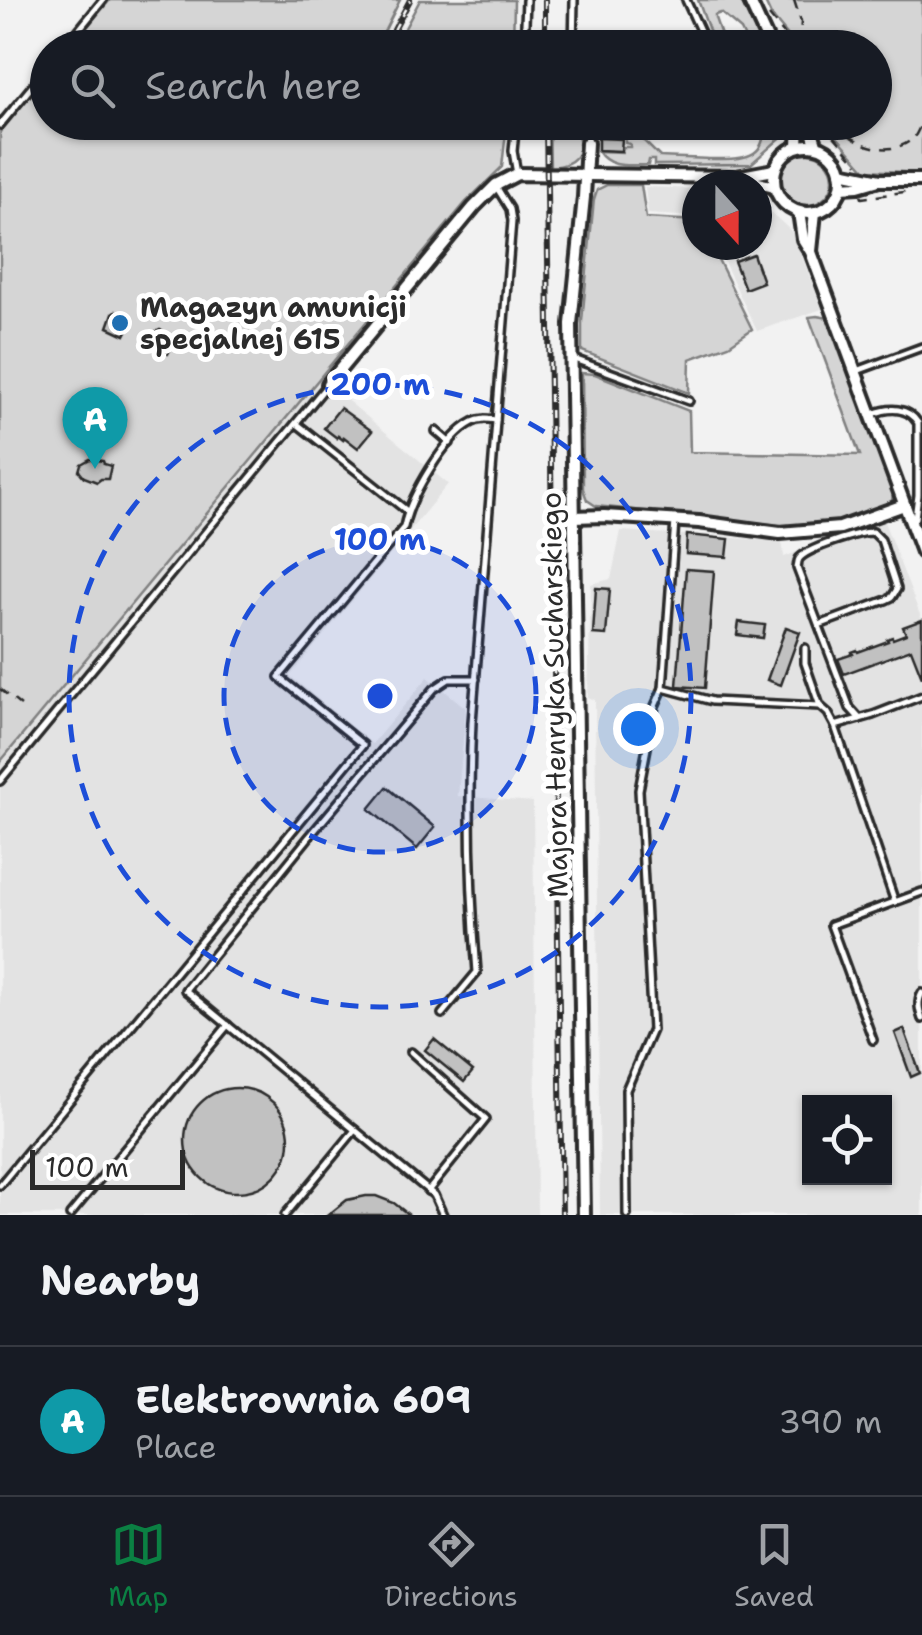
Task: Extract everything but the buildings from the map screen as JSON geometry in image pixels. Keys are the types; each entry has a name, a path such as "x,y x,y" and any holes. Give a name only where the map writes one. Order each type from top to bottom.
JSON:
{"street":[{"path":"749,0 763,30"},
{"path":"798,140 798,146"},
{"path":"815,140 834,157 842,172 841,187 832,204 815,212 799,212 782,203 774,186 774,170 784,154 798,146 816,144"},
{"name":"Majora Henryka Sucharskiego","path":"584,1215 571,324 586,143"},
{"path":"842,172 880,180 922,180"},
{"path":"328,384 496,185 517,174 682,176"},
{"path":"841,187 880,180"},
{"path":"799,212 803,239 922,552"},
{"path":"811,252 815,212"},
{"path":"574,517 699,522 780,533 814,532 840,528 904,504"}],"lane":[{"path":"79,30 102,2 92,0"},
{"path":"525,30 526,0"},
{"path":"573,30 574,0"},
{"path":"686,0 700,30"},
{"path":"0,125 30,89"},
{"path":"514,140 517,174"},
{"path":"442,1014 477,972 468,797 512,221 510,209 496,185"},
{"path":"854,372 922,347"},
{"path":"572,358 689,402"},
{"path":"0,781 328,384"},
{"path":"870,415 885,409 903,410 918,423 918,495 915,518 910,520"},
{"path":"0,1185 363,745 279,677 404,527 407,511 430,468 464,427 477,419 496,420"},
{"path":"296,422 407,511"},
{"path":"436,431 450,444"},
{"path":"628,1215 626,1090 652,1030 640,790 654,706 663,688 675,522"},
{"path":"819,625 896,593 881,540 873,532 806,553 798,560 797,568 850,708 860,720"},
{"path":"805,648 805,663 820,706 835,726 895,902"},
{"path":"443,1215 434,1195 185,990 434,689 448,679 476,679"},
{"path":"663,688 712,701 820,706"},
{"path":"835,726 922,696"},
{"path":"874,1040 831,924 922,892"},
{"path":"922,994 922,1019"},
{"path":"70,1215 228,1025"},
{"path":"411,1052 486,1119 428,1191"},
{"path":"285,1215 355,1130"}],"path":[{"path":"794,0 800,30"},
{"path":"767,15 780,30"},
{"path":"855,140 875,148 892,147 916,135 922,121"},
{"path":"838,140 859,170"},
{"path":"858,190 862,198 912,191"},
{"path":"0,689 21,706"}],"shaded area":[{"path":"110,0 400,0 385,30 84,30"},
{"path":"420,0 514,0 513,30 404,30"},
{"path":"698,0 742,0 755,30 741,30 721,13 715,15 719,30 709,30"},
{"path":"764,0 922,0 922,173 866,170 840,140 892,140 892,30 783,30"},
{"path":"30,96 30,140 505,140 502,167 466,202 0,762 0,132"},
{"path":"549,140 579,140 575,158 550,167"},
{"path":"643,140 660,157 709,159 749,156 763,140 778,140 751,164 654,165 654,160 649,160 648,165 627,165 608,161 598,151 622,152 623,147 630,147 625,143"},
{"path":"807,153 826,160 833,179 826,198 807,205 788,198 781,179 788,160"},
{"path":"607,185 641,185 646,218 682,220 682,260 718,260 752,329 729,345 690,359 689,393 582,351 597,190"},
{"path":"645,187 682,188 682,216 648,214"},
{"path":"772,213 793,233 822,309 757,331 723,260 772,260"},
{"path":"809,317 829,318 893,493 887,505 833,525 798,527 596,506 587,500 583,489 582,373 595,374 689,411 690,452 860,455"},
{"path":"319,377 448,484 290,676 372,744 428,677 466,708 458,796 533,802 537,1215 0,1215 0,762"},
{"path":"883,519 922,620 922,1215 600,1215 595,700 588,697 591,584 611,579 621,531 782,541 784,557"}],"railway":[{"path":"394,30 410,0"},
{"path":"545,0 545,30"},
{"path":"546,140 562,1215"}],"place":[{"name":"Magazyn amunicji specjalnej 615","path":"120,323"},
{"name":"Elektrownia 609","path":"95,469"}]}
